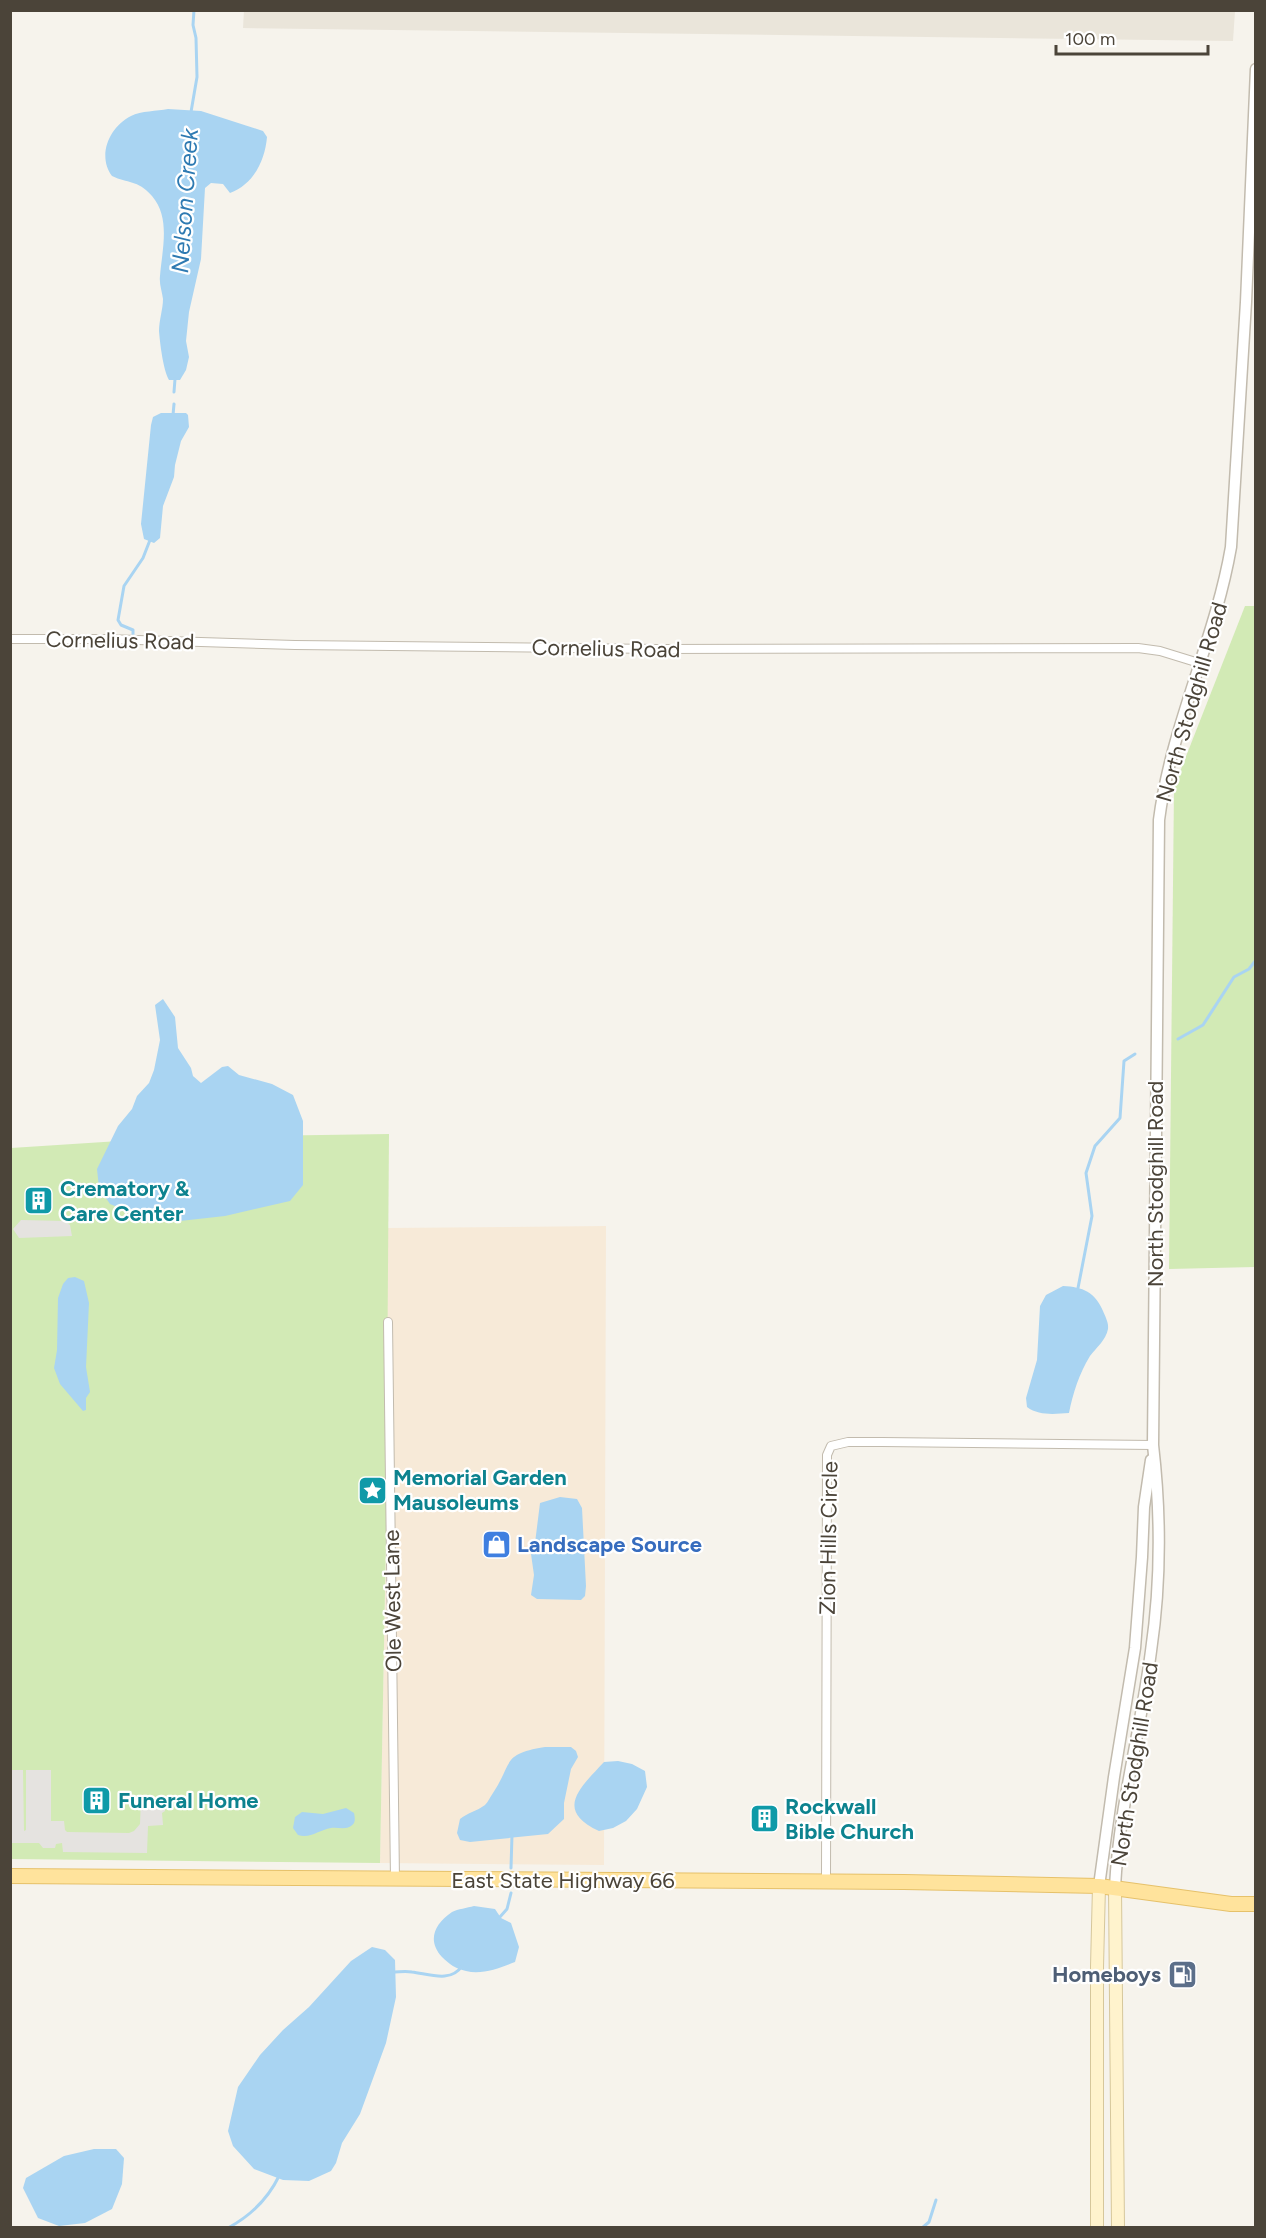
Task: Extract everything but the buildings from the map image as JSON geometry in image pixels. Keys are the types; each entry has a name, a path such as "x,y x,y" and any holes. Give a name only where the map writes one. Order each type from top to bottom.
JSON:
{"main road":[{"name":"East State Highway 66","path":"10,1876 826,1881 1099,1886 1232,1904 1256,1904"},
{"name":"North Stodghill Road","path":"1097,2228 1099,1886"},
{"name":"North Stodghill Road","path":"1115,1887 1118,2228"}],"street":[{"name":"North Stodghill Road","path":"1115,1887 1126,1786 1147,1678 1156,1611 1159,1498 1153,1445 1161,802 1171,756 1224,585 1231,547 1256,69"},
{"name":"Cornelius Road","path":"10,639 651,649 1138,648 1160,651 1199,663"},
{"name":"Ole West Lane","path":"388,1322 395,1880"},
{"name":"Zion Hills Circle","path":"826,1881 827,1455 831,1446 848,1442 1153,1445"},
{"name":"North Stodghill Road","path":"1099,1886 1135,1648 1144,1507 1153,1445"}],"shaded area":[{"path":"244,10 1235,11 1233,41 243,28"},
{"path":"21,1220 64,1221 70,1225 72,1236 19,1238 13,1229"},
{"name":"Landscape Source","path":"606,1226 604,1865 380,1863 386,1537 387,1228"},
{"path":"11,1770 23,1770 24,1831 26,1830 26,1770 51,1770 51,1821 64,1821 67,1832 129,1833 134,1831 140,1824 141,1798 165,1798 165,1811 162,1813 163,1825 148,1826 147,1853 63,1852 62,1843 56,1844 55,1848 43,1848 39,1843 11,1843"}],"green space":[{"path":"1245,606 1256,606 1255,1267 1169,1269 1174,787"},
{"path":"389,1134 386,1537 380,1863 11,1859 11,1148 181,1137"}],"water":[{"path":"168,109 201,111 263,131 267,137 264,155 256,171 245,184 230,193 223,184 211,183 205,188 201,259 189,312 186,341 189,357 186,370 180,380 169,380 163,363 160,342 159,327 163,299 160,285 164,234 162,214 152,196 142,187 112,176 106,160 111,135 123,121 139,113"},
{"path":"161,413 186,413 189,427 181,441 174,477 163,506 160,538 154,543 144,539 141,524 151,425 153,417"},
{"path":"163,999 175,1017 178,1048 191,1068 193,1076 201,1083 222,1067 228,1066 239,1075 272,1084 293,1095 303,1121 303,1185 290,1201 225,1216 171,1222 138,1216 110,1204 99,1188 97,1169 118,1126 132,1109 137,1096 149,1083 154,1070 160,1040 155,1005"},
{"path":"75,1277 84,1281 89,1303 86,1367 90,1392 86,1398 86,1410 83,1411 60,1384 54,1368 57,1350 58,1298 63,1284 68,1278"},
{"path":"1063,1286 1082,1289 1092,1295 1103,1311 1108,1329 1083,1370 1069,1413 1042,1413 1027,1407 1026,1398 1037,1360 1040,1306 1046,1295"},
{"path":"560,1497 577,1499 582,1508 586,1586 585,1596 581,1600 537,1599 531,1595 534,1575 531,1554 535,1543 540,1503"},
{"path":"545,1747 571,1747 576,1751 578,1757 571,1769 564,1803 564,1819 548,1834 470,1842 460,1840 457,1833 460,1819 486,1804 510,1761 521,1753"},
{"path":"618,1761 632,1764 645,1771 647,1787 637,1809 626,1821 613,1828 599,1831 577,1815 574,1807 576,1798 604,1762"},
{"path":"346,1808 354,1813 355,1817 354,1823 349,1827 331,1828 307,1836 298,1835 293,1828 295,1817 302,1812 323,1814"},
{"path":"474,1906 495,1909 501,1918 511,1923 519,1947 515,1962 491,1970 472,1972 453,1966 437,1951 434,1939 441,1922 452,1912"},
{"path":"372,1947 385,1950 395,1960 396,1997 386,2043 360,2114 342,2143 336,2163 331,2171 309,2181 283,2180 254,2169 233,2146 228,2131 238,2087 260,2055 283,2030 309,2007 351,1961"},
{"path":"94,2149 116,2149 124,2158 122,2184 112,2209 85,2223 59,2226 38,2218 23,2188 26,2178 64,2156"}],"waterway":[{"name":"Nelson Creek","path":"191,112 197,77 194,10"},
{"name":"Nelson Creek","path":"174,392 175,379"},
{"name":"Nelson Creek","path":"173,415 174,404"},
{"name":"Nelson Creek","path":"133,634 133,630 121,625 118,620 124,586 143,558 150,540"},
{"path":"1178,1039 1203,1025 1234,977 1249,969 1256,960"},
{"path":"1078,1288 1092,1216 1086,1173 1095,1146 1120,1118 1124,1061 1135,1054"},
{"path":"511,1868 512,1835"},
{"path":"499,1918 507,1909 511,1893"},
{"path":"392,1972 446,1976 462,1966"},
{"path":"228,2228 258,2206 279,2176"},
{"path":"922,2228 929,2222 936,2200"}],"place":[{"name":"Crematory & Care Center","path":"39,1201"},
{"name":"Memorial Garden Mausoleums","path":"372,1490"},
{"name":"Landscape Source","path":"496,1544"},
{"name":"Funeral Home","path":"97,1800"},
{"name":"Rockwall Bible Church","path":"764,1819"},
{"name":"Homeboys","path":"1182,1974"}]}
